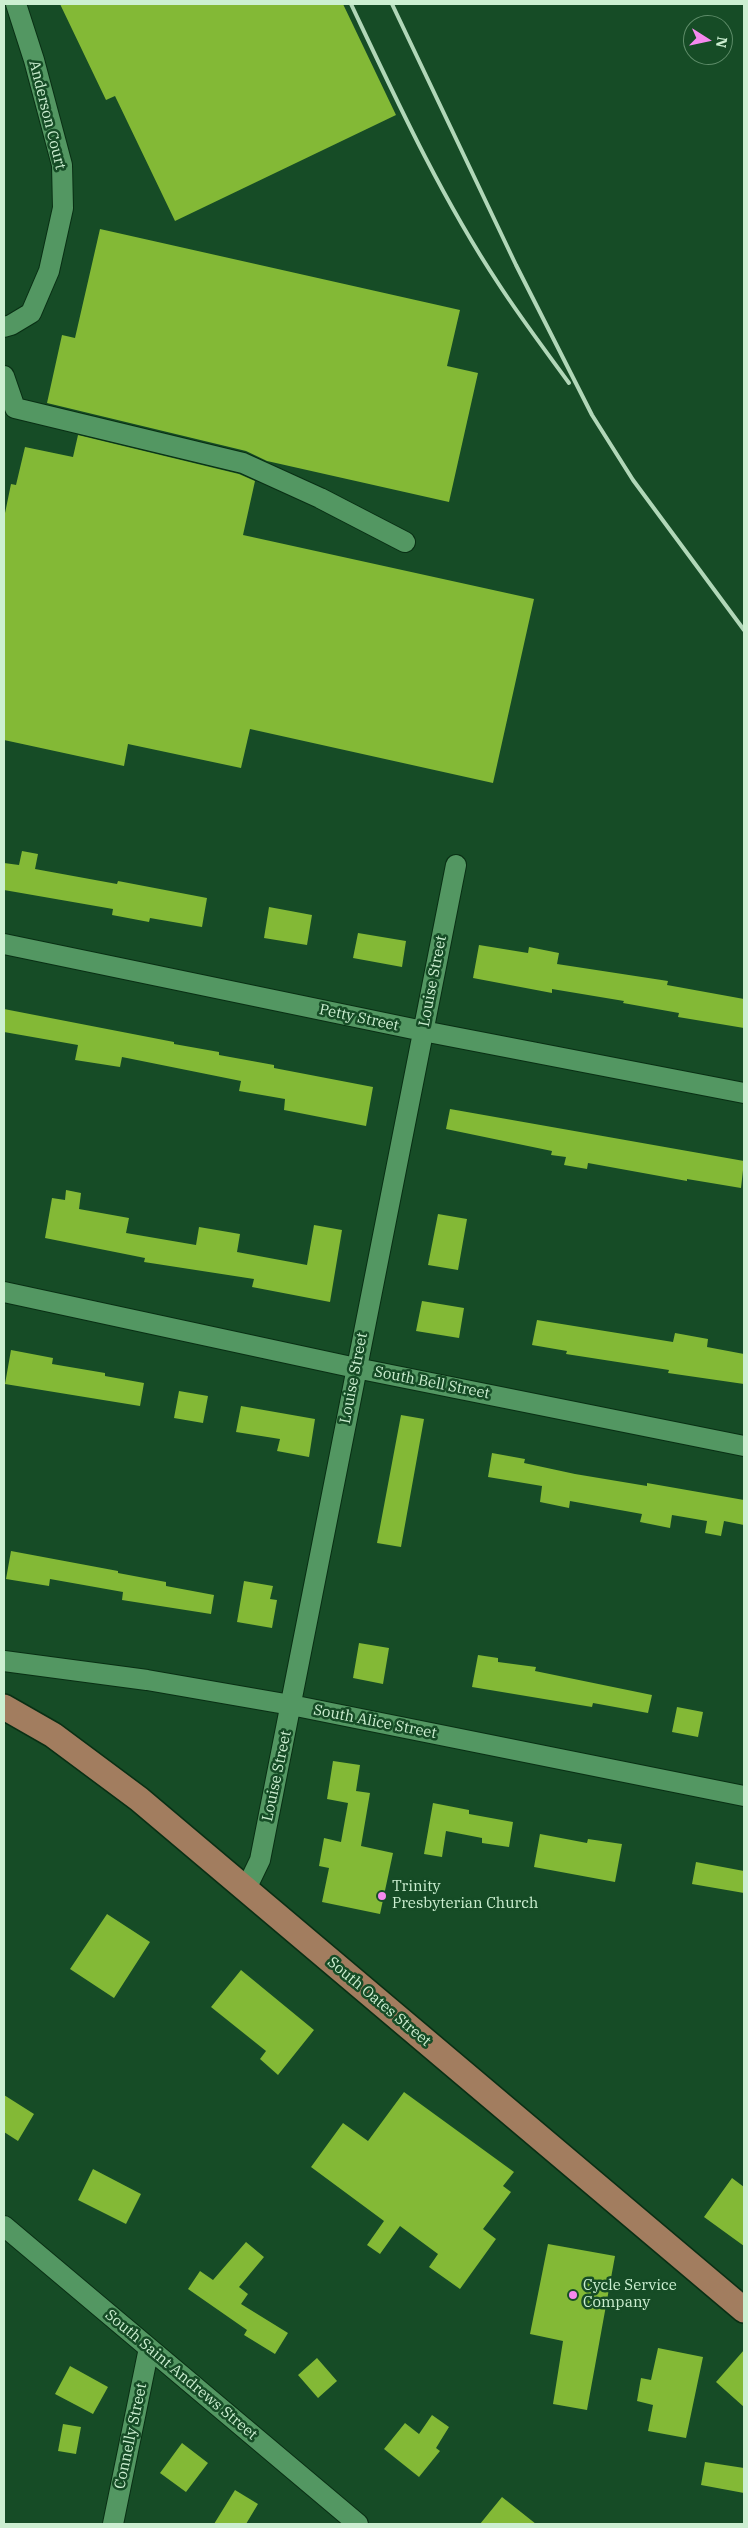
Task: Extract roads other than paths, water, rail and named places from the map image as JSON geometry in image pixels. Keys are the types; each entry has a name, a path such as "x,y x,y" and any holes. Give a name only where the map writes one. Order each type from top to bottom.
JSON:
{"main road":[{"name":"South Oates Street","path":"4,1707 53,1735 101,1769 246,1889 744,2310"}],"street":[{"name":"Anderson Court","path":"4,327 31,313 49,271 63,208 62,165 34,60 16,4"},
{"path":"4,376 15,408 243,463 320,498 405,542"},
{"name":"Louise Street","path":"246,1889 260,1860 292,1705 356,1368 456,864"},
{"name":"Petty Street","path":"4,944 423,1031 744,1093"},
{"name":"South Bell Street","path":"4,1292 356,1368 744,1446"},
{"name":"South Alice Street","path":"4,1660 147,1680 292,1705 744,1796"},
{"name":"South Saint Andrews Street","path":"4,2226 358,2524"},
{"name":"Connelly Street","path":"113,2524 149,2348"}],"railway":[{"path":"351,4 420,146 457,216 506,296 569,383"},
{"path":"392,4 516,265 592,415 633,480 744,630"}],"place":[{"name":"Trinity Presbyterian Church","path":"382,1896"},
{"name":"Cycle Service Company","path":"573,2295"}]}
